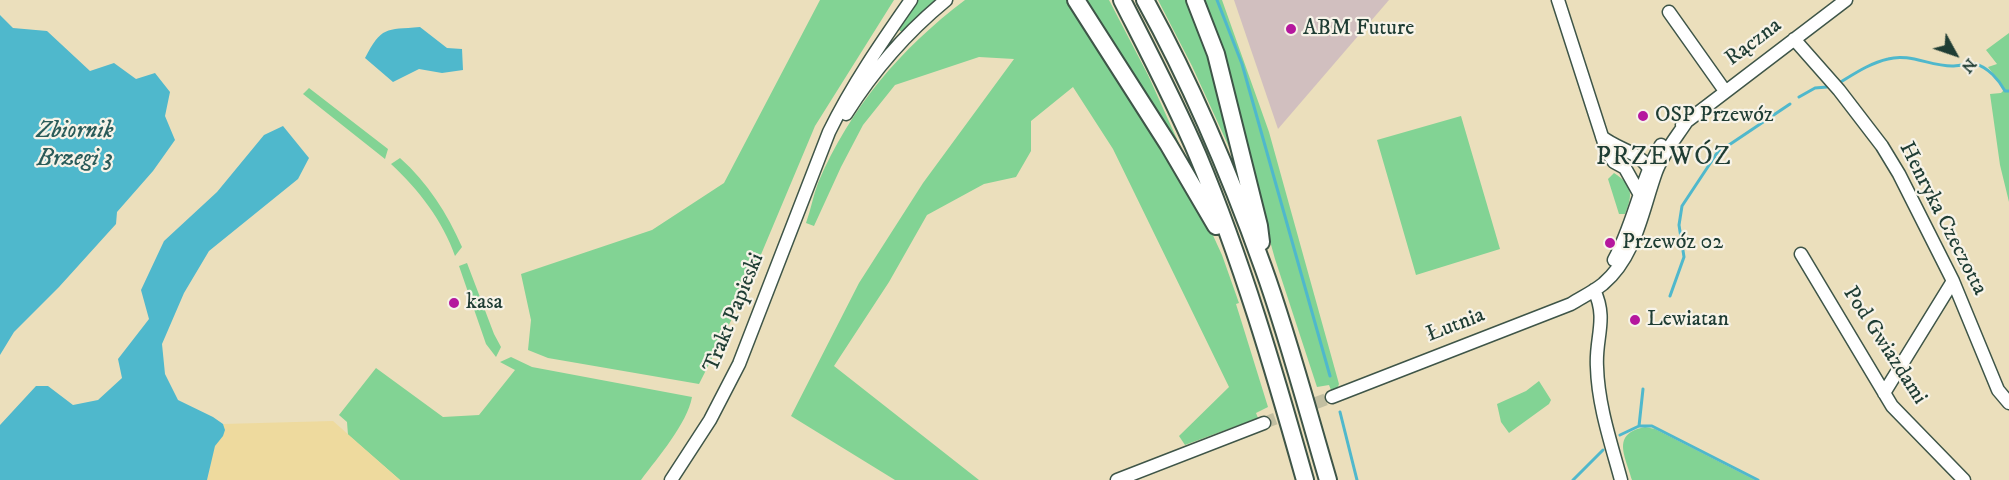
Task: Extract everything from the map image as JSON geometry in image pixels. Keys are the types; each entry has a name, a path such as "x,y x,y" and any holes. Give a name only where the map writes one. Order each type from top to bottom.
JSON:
{"highway":[{"path":"1076,0 1168,144 1243,274"},
{"path":"1122,0 1198,155 1243,274 1305,480"},
{"path":"1145,0 1170,47 1218,150 1263,268 1328,480"},
{"path":"1195,0 1216,54 1233,119 1259,226 1263,268"}],"street":[{"name":"Trakt Papieski","path":"671,480 710,420 739,364 829,132 861,72 911,0"},
{"name":"Trakt Papieski","path":"822,153 850,108 885,62 918,24 946,0"},
{"path":"1558,0 1607,152 1614,162 1625,168 1654,170"},
{"name":"Rączna","path":"1654,170 1664,141 1725,91 1846,0"},
{"path":"1669,12 1725,91"},
{"name":"Henryka Czeczotta","path":"1794,39 1839,90 1882,146 1899,174 1953,281 1998,390 2009,403"},
{"name":"Rączna","path":"1654,170 1687,121"},
{"path":"1602,137 1620,149 1635,154 1654,170"},
{"path":"1635,154 1664,141"},
{"path":"1625,168 1639,193"},
{"path":"1594,290 1619,250 1639,193 1654,170"},
{"path":"1594,290 1612,274 1631,245 1654,170"},
{"name":"Pod Gwiazdami","path":"1801,254 1892,406 1964,480"},
{"path":"1884,393 1953,281"},
{"path":"1594,290 1600,302 1602,314 1596,366 1600,393 1621,480"},
{"name":"Łutnia","path":"1332,397 1571,303 1594,290"},
{"path":"1117,480 1264,423"}],"shaded area":[{"path":"1234,0 1389,0 1278,129"}],"green space":[{"path":"820,0 894,0 815,126 744,295 699,384 548,358 528,350 531,320 521,274 652,230 724,183"},
{"path":"918,0 938,0 903,31 900,31 899,28"},
{"path":"965,0 1071,0 1205,218 1222,255 1239,303 1236,304 1268,407 1256,413 1258,418 1185,445 1179,436 1229,387 1113,149 1073,87 1031,121 1031,151 1016,177 984,184 927,215 889,282 834,366 979,480 895,480 791,416 859,283 923,183 1014,59 979,57 895,85 863,125 814,226 806,223 818,183 845,130 861,105 898,60 941,19"},
{"path":"1082,0 1109,0 1148,75 1190,168"},
{"path":"1158,0 1190,0 1205,44 1239,169 1192,66"},
{"path":"1203,0 1222,0 1269,132 1339,384 1337,389 1331,390 1329,385 1317,387 1275,259"},
{"path":"2009,33 2009,202 2000,165 1990,94 2001,93 2005,89 1988,67 1997,64 1986,50"},
{"path":"309,88 388,149 385,159 303,94"},
{"path":"1461,116 1500,249 1416,275 1377,140"},
{"path":"400,158 428,188 450,222 462,247 455,256 444,230 429,206 391,164"},
{"path":"1614,173 1625,182 1630,191 1625,214 1619,214 1608,179"},
{"path":"467,263 501,347 496,357 486,344 459,266"},
{"path":"511,357 532,367 692,397 678,429 641,480 400,480 348,435 347,422 339,415 376,368 443,417 479,415 515,370 500,362"},
{"path":"1539,381 1551,400 1549,404 1509,433 1501,422 1497,404 1526,391"},
{"path":"1645,427 1655,429 1755,480 1632,480 1624,454 1624,440 1634,430"}],"sand":[{"path":"333,421 400,480 207,480 213,450 224,433 223,424"}],"water":[{"name":"Zbiornik Brzegi 3","path":"0,15 13,28 47,31 90,71 114,63 136,79 155,73 170,92 165,116 175,140 153,171 117,212 116,224 59,287 14,332 0,355"},
{"path":"420,27 447,48 462,49 463,70 442,73 419,69 393,82 365,58 376,40 386,32"},
{"path":"283,126 309,158 298,179 209,251 184,293 162,344 165,374 178,400 213,417 223,424 225,430 215,446 207,480 0,480 0,425 36,386 48,386 73,405 98,400 122,378 118,359 149,319 141,290 164,241 217,192 264,135"}],"waterway":[{"path":"1217,0 1242,64 1330,376"},
{"path":"1839,83 1875,63 1904,58 1952,66 1975,64 1989,71 2005,91 2009,91"},
{"path":"1799,97 1815,88 1827,87"},
{"path":"1670,296 1684,257 1679,225 1682,206 1717,153 1790,104"},
{"path":"1639,426 1643,389"},
{"path":"1340,412 1357,480"},
{"path":"1620,435 1639,426 1652,426 1758,480"},
{"path":"1573,480 1603,450"}],"tunnel":[{"path":"1264,423 1332,397"}],"place":[{"name":"ABM Future","path":"1291,29"},
{"name":"OSP Przewóz","path":"1643,116"},
{"name":"Przewóz 02","path":"1610,243"},
{"name":"kasa","path":"454,303"},
{"name":"Lewiatan","path":"1635,320"}],"district":[{"name":"PRZEWÓZ","path":"1664,159"}]}
